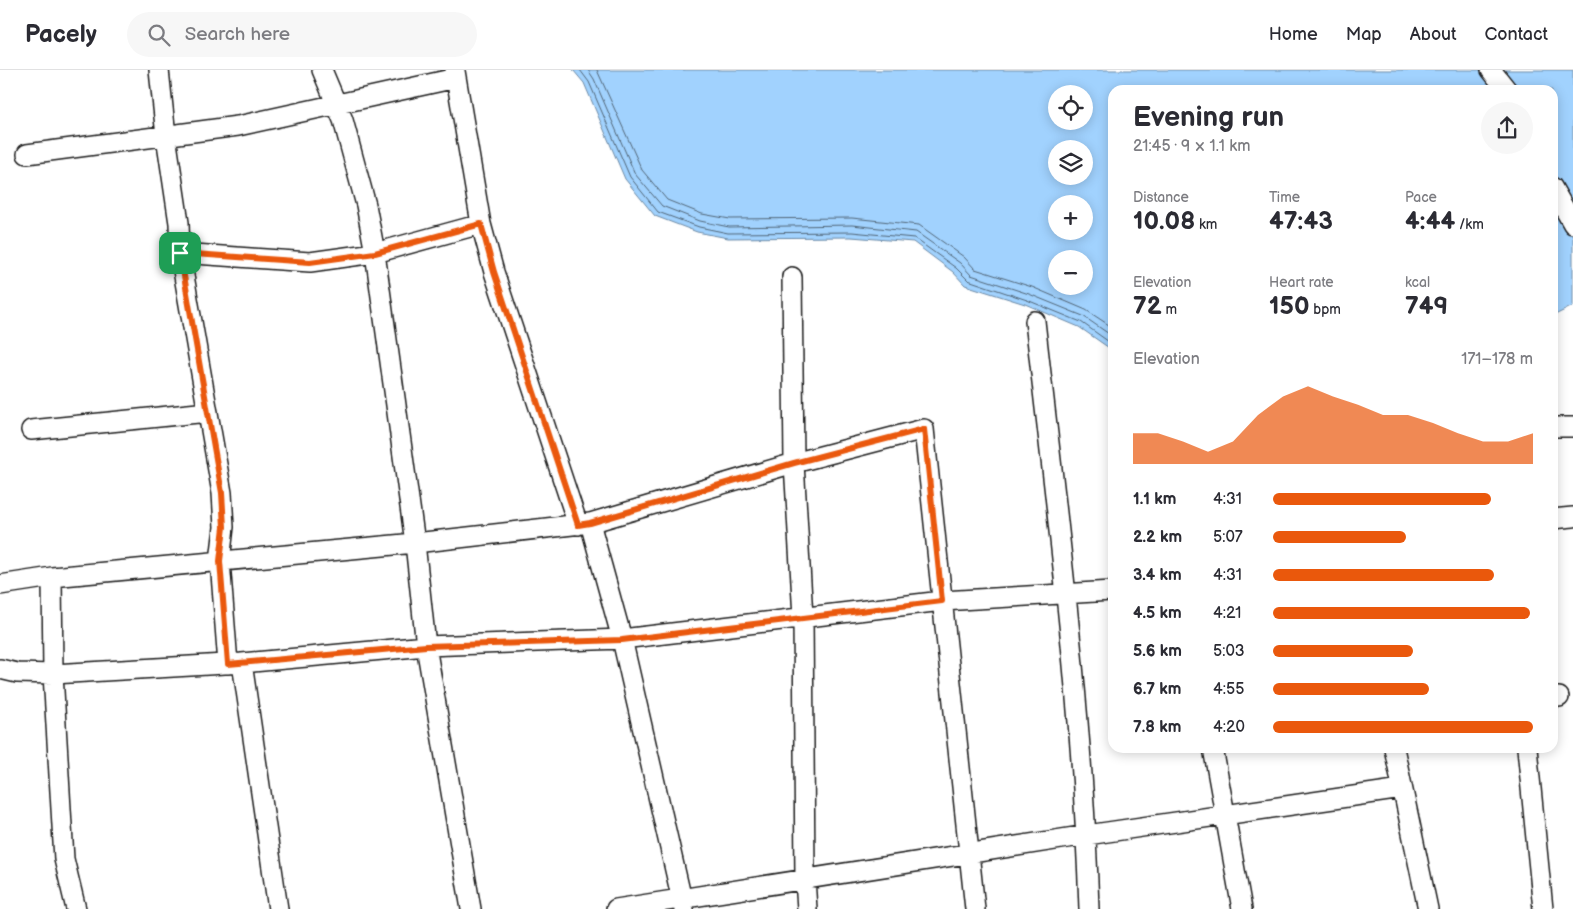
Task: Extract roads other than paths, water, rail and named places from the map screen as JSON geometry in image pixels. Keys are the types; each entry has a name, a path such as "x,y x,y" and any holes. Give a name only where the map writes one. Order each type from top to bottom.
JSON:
{"street":[{"path":"159,70 166,136 179,223 180,253 222,493 224,527 220,561 235,664 278,909"},
{"path":"322,70 343,120 366,205 375,253 426,646 471,909"},
{"path":"1491,70 1503,85"},
{"path":"26,154 238,126 456,74 481,224 494,272 584,524 622,640 682,903"},
{"path":"1558,198 1573,224"},
{"path":"180,253 310,262 375,253 481,224"},
{"path":"792,277 794,463 803,617 804,879 807,909"},
{"path":"1035,321 1066,593 1087,835 1089,909"},
{"path":"31,430 208,412"},
{"path":"1558,427 1573,428"},
{"path":"0,585 52,577 414,543 584,524 794,463 924,429 975,909"},
{"path":"1558,518 1573,517"},
{"path":"52,577 53,674 64,859 76,909"},
{"path":"0,669 17,673 53,674 235,664 426,646 622,640 942,601 1108,591"},
{"path":"1214,753 1242,909"},
{"path":"1395,753 1428,909"},
{"path":"1527,753 1543,909"},
{"path":"616,909 682,903 804,879 1402,789"}],"water":[{"path":"573,70 1573,70 1573,306 1558,314 1558,85 1108,85 1108,347 1079,327 1025,304 965,285 953,272 913,242 851,237 728,238 697,232 655,216 625,179 584,83"}]}
